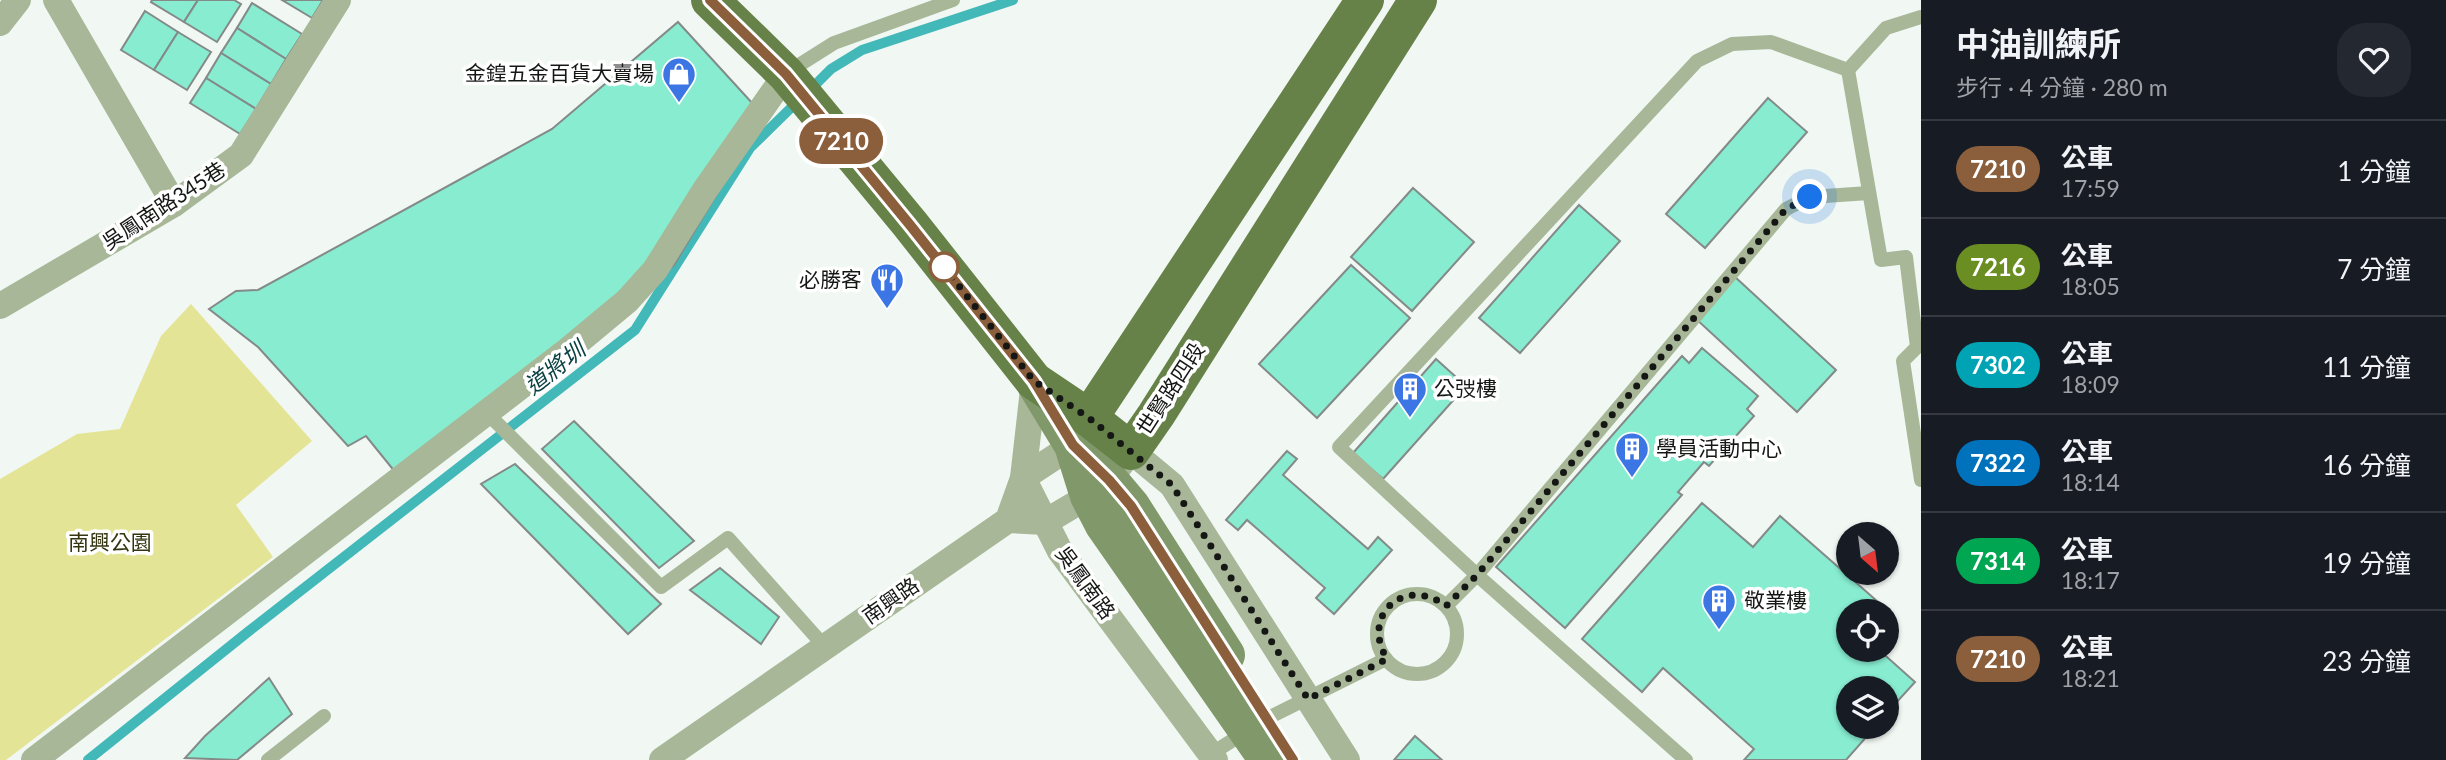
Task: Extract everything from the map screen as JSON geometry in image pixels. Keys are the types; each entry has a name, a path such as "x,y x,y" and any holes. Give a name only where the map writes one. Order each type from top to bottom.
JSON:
{"main road":[{"path":"710,0 786,74 1034,381 1081,432 1365,0"},
{"name":"世賢路四段","path":"1081,432 1110,476 1156,415 1418,0"}],"street":[{"path":"0,23 18,0"},
{"path":"56,0 174,204"},
{"name":"吳鳳南路345巷","path":"0,306 174,204 241,155 338,0"},
{"path":"34,760 627,301 655,270 705,190 786,74"},
{"path":"1034,381 1023,478 1008,520 1045,522 1110,476 1172,485 1346,760"},
{"path":"1023,478 1081,432 1131,506 1261,736 1293,760"},
{"name":"吳鳳南路","path":"1023,478 1059,551 1213,757"},
{"name":"南興路","path":"663,760 1008,520"}],"lane":[{"path":"786,74 834,43 953,0"},
{"path":"1848,70 1886,28 1921,20"},
{"path":"1686,760 1477,575 1339,447 1697,61 1732,44 1771,42 1848,70"},
{"path":"1848,70 1881,260 1906,257 1917,346 1903,361 1921,480"},
{"path":"1446,606 1477,575 1786,209 1810,197 1869,193"},
{"path":"485,411 661,587 728,538 825,647"},
{"path":"1422,594 1435,598 1446,606 1453,616 1457,641 1444,664 1421,674 1407,672 1387,659 1377,634 1386,609 1396,600 1422,594"},
{"path":"1213,757 1261,736 1308,699 1387,659"},
{"path":"268,760 324,716"}],"green space":[{"name":"南興公園","path":"191,304 312,441 236,505 273,557 6,760 0,760 0,479 77,434 120,429 161,336"}],"building":[{"path":"198,0 184,22 151,2"},
{"path":"198,0 234,0 241,4 217,42 184,22"},
{"path":"282,0 323,0 312,18"},
{"path":"252,3 302,34 286,59 237,28"},
{"path":"145,11 178,32 154,70 121,50"},
{"path":"678,22 764,116 674,265 400,478 366,436 348,446 258,347 209,309 236,291 258,290 552,129"},
{"path":"237,28 286,59 271,84 221,53"},
{"path":"178,32 211,52 187,90 154,70"},
{"path":"221,53 271,84 256,109 206,78"},
{"path":"206,78 256,109 240,134 190,103"},
{"path":"1768,98 1807,132 1705,248 1666,214"},
{"path":"1413,188 1474,242 1412,311 1351,257"},
{"path":"1579,205 1620,241 1520,353 1479,318"},
{"path":"1351,265 1410,318 1317,418 1259,364"},
{"path":"1734,276 1836,370 1797,412 1695,318"},
{"name":"學員活動中心","path":"1702,348 1758,396 1747,409 1754,416 1709,466 1704,462 1678,492 1682,495 1565,628 1496,567 1682,356 1689,363"},
{"name":"公弢樓","path":"1436,359 1466,386 1383,479 1353,453"},
{"path":"574,421 694,541 659,568 542,449"},
{"path":"1287,451 1297,459 1283,475 1368,549 1378,537 1392,550 1334,614 1316,598 1325,588 1247,520 1238,530 1226,520"},
{"path":"515,464 661,604 628,634 481,484"},
{"name":"敬業樓","path":"1702,503 1753,547 1780,516 1836,565 1836,585 1859,585 1875,599 1836,599 1836,662 1893,662 1915,682 1899,700 1899,676 1836,676 1836,739 1865,739 1846,760 1744,760 1754,749 1663,668 1642,692 1582,639"},
{"path":"720,568 779,617 761,644 690,590"},
{"path":"269,678 292,714 237,760 185,758 205,736"},
{"path":"1415,736 1442,760 1394,760"}],"waterway":[{"name":"道將圳","path":"810,90 831,69 862,50 1013,0"},
{"name":"道將圳","path":"88,760 635,330 750,148 799,100"}],"bus line":[{"name":"7210","path":"710,0 786,74 1034,381 1073,445 1131,506 1293,760"}],"place":[{"name":"金鍠五金百貨大賣場","path":"679,104"},
{"name":"必勝客","path":"887,310"},
{"name":"公弢樓","path":"1410,419"},
{"name":"學員活動中心","path":"1632,479"},
{"name":"敬業樓","path":"1719,631"}],"route":[{"path":"944,267 1034,381 1089,418 1172,485 1308,699 1387,659 1377,634 1386,609 1396,600 1422,594 1435,598 1446,606 1477,575 1786,209 1810,197"}]}
